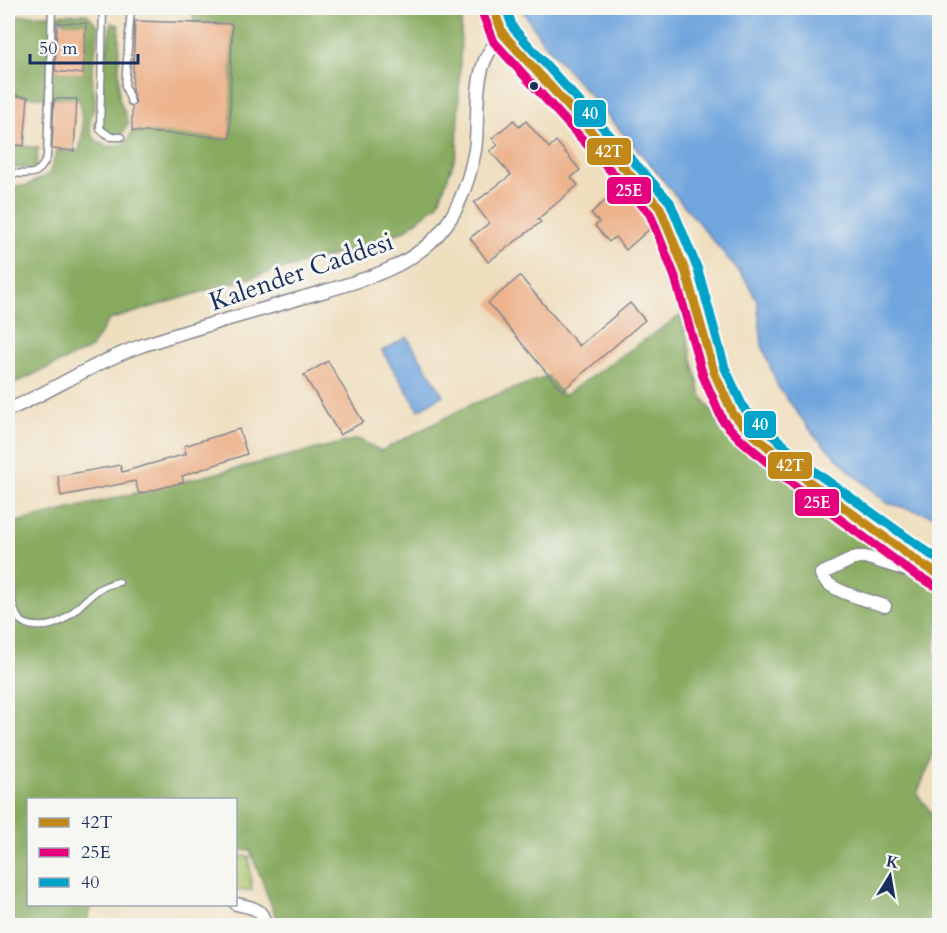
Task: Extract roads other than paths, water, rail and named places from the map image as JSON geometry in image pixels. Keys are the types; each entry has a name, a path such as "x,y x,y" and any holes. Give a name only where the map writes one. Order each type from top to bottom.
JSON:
{"main road":[{"path":"493,8 503,34 660,208 686,273 714,372 733,414 747,429 808,480 939,575"}],"street":[{"name":"Kalender Caddesi","path":"8,410 129,351 374,276 413,257 432,243 447,224 460,201 470,174 475,149 480,80 484,61 503,34"},
{"path":"885,606 842,591 826,582 821,574 856,557 865,557 913,572 921,564"},
{"path":"237,904 254,908 260,912 264,917 264,926"}],"lane":[{"path":"8,172 35,174 42,169 47,157 52,8"},
{"path":"103,8 100,129 111,137 121,137"},
{"path":"131,8 126,86 131,102"},
{"path":"8,579 15,610 20,620 28,626 42,627 55,625 68,618 95,592 109,584 119,582"}],"water":[{"path":"521,8 939,8 939,517 887,503 850,471 814,435 778,387 762,345 757,301 745,279 643,156 543,42"},
{"path":"407,337 443,395 419,410 382,351"}]}
